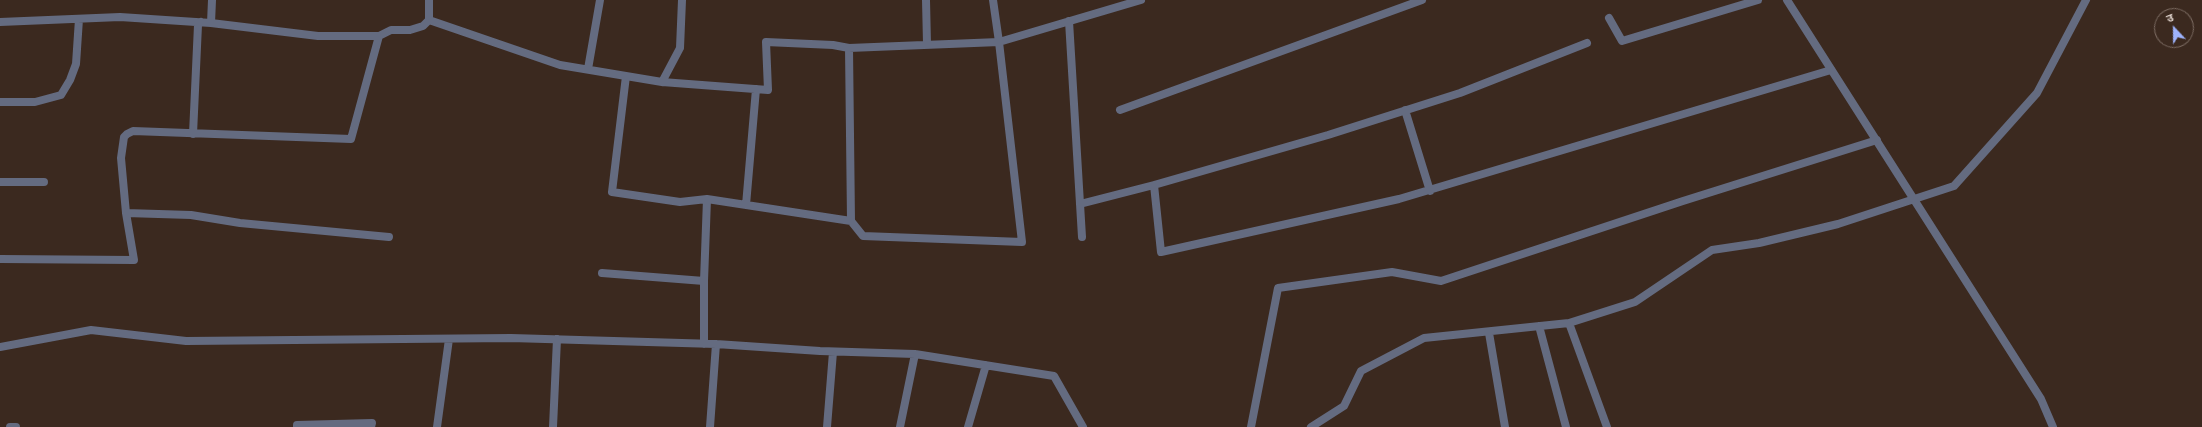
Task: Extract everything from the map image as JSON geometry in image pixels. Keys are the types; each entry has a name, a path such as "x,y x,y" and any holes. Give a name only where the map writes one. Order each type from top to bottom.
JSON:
{"street":[{"path":"211,23 212,0"},
{"path":"0,22 120,17 201,22 318,36 379,36 391,30 410,30 424,26 429,20 429,0"},
{"path":"588,69 600,0"},
{"path":"662,82 680,48 682,0"},
{"path":"926,0 927,44"},
{"path":"849,48 851,221 863,236 1022,242 993,0"},
{"path":"429,20 560,65 662,82 768,90 766,42 833,45 849,48 999,42 1141,0"},
{"path":"1120,110 1422,0"},
{"path":"1608,18 1622,40 1758,0"},
{"path":"1787,0 2041,399 2053,427"},
{"path":"1311,427 1344,406 1361,371 1424,338 1489,333 1569,322 1635,302 1712,250 1759,243 1838,224 1954,186 2036,93 2086,0"},
{"path":"0,102 35,102 60,95 70,80 76,64 78,19"},
{"path":"1069,21 1082,237"},
{"path":"193,134 198,26 201,22"},
{"path":"0,259 134,260 126,213 121,158 124,137 133,131 351,139 379,36"},
{"path":"1080,204 1154,185 1328,135 1460,93 1587,43"},
{"path":"1154,185 1161,252 1399,200 1831,70"},
{"path":"626,76 612,192 680,202 707,199 851,221"},
{"path":"746,205 756,90"},
{"path":"1405,110 1430,190"},
{"path":"1251,427 1278,288 1392,272 1441,281 1682,201 1876,140"},
{"path":"0,182 44,182"},
{"path":"704,344 704,281 707,199"},
{"path":"126,213 191,215 240,222 389,237"},
{"path":"602,273 704,281"},
{"path":"1569,322 1607,427"},
{"path":"1539,326 1566,427"},
{"path":"0,347 91,330 186,341 449,339 557,340 716,344 833,352 915,354 1054,376 1083,427"},
{"path":"1489,333 1505,427"},
{"path":"437,427 449,339"},
{"path":"553,427 557,340"},
{"path":"710,427 716,344"},
{"path":"827,427 833,352"},
{"path":"900,427 915,354"},
{"path":"968,427 986,365"},
{"path":"297,427 297,425 372,423 371,427"},
{"path":"10,427 16,427"}]}
